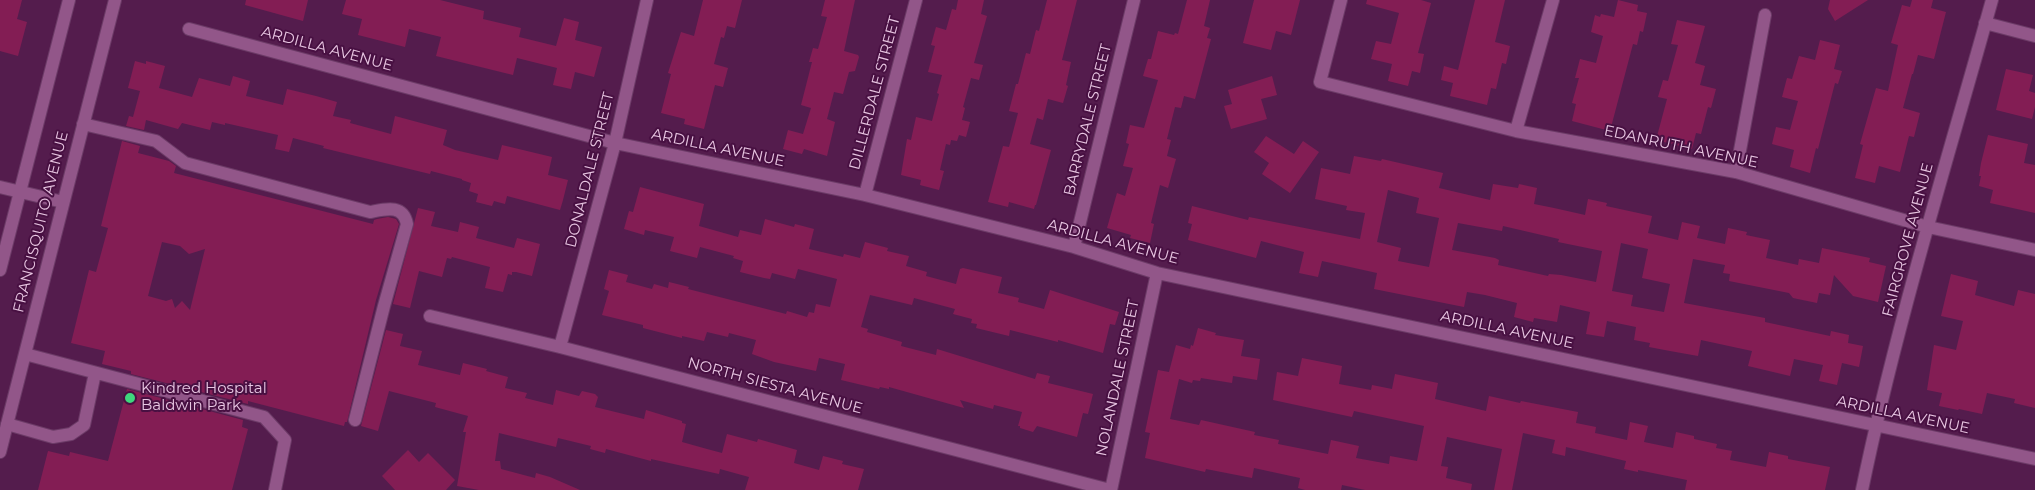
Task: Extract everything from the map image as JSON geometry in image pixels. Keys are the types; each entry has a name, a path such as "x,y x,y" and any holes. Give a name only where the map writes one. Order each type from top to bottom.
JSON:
{"street":[{"path":"0,270 70,0"},
{"name":"FRANCISQUITO AVENUE","path":"0,452 115,0"},
{"name":"DONALDALE STREET","path":"560,347 614,143 647,0"},
{"name":"DILLERDALE STREET","path":"864,195 916,0"},
{"name":"BARRYDALE STREET","path":"1074,247 1134,0"},
{"name":"EDANRUTH AVENUE","path":"1341,0 1320,82 1516,131 1736,172 1928,227 2035,250"},
{"path":"1516,131 1553,0"},
{"name":"FAIRGROVE AVENUE","path":"1862,490 1876,425 1928,227 1992,0"},
{"path":"1736,172 1765,15"},
{"path":"1985,23 2035,36"},
{"name":"ARDILLA AVENUE","path":"189,29 614,143 864,195 1074,247 1157,273 2035,460"},
{"path":"83,124 156,141 184,163 370,212 387,208 402,212 407,224 355,420"},
{"path":"0,187 63,202"},
{"name":"NOLANDALE STREET","path":"1111,490 1157,273"},
{"name":"NORTH SIESTA AVENUE","path":"430,316 560,347 1111,490"},
{"path":"25,354 264,418 285,440 274,490"},
{"path":"7,424 53,437 71,434 84,425 95,373"}],"building":[{"path":"0,0 22,0 17,19 27,22 18,56 0,51"},
{"path":"246,0 308,0 303,21 245,5"},
{"path":"346,0 440,0 484,11 483,19 521,28 519,37 556,46 564,18 579,22 575,40 602,47 594,77 575,72 571,89 553,85 557,68 517,58 513,75 436,56 441,37 409,29 405,47 358,35 362,19 342,14"},
{"path":"703,0 742,0 735,28 727,26 724,38 721,37 714,64 728,68 723,87 715,85 704,129 684,124 685,119 661,113 671,74 668,73 681,32 694,36"},
{"path":"825,0 855,0 844,51 859,57 855,71 849,72 843,94 834,92 827,119 835,122 827,156 804,149 802,154 783,149 788,130 803,134 811,108 801,105 812,62 809,62 813,48 818,49 827,17 821,16"},
{"path":"958,0 984,0 981,14 987,16 974,63 983,65 979,80 971,78 963,107 965,108 962,120 970,122 966,137 959,135 957,141 951,140 950,145 946,144 940,170 944,171 939,190 920,185 921,180 901,175 907,139 911,140 916,117 932,121 942,75 928,72 935,46 931,45 936,27 946,30 952,9 956,10"},
{"path":"1047,0 1077,0 1062,60 1071,62 1066,85 1068,86 1063,103 1048,99 1043,120 1037,118 1030,144 1051,150 1036,205 1034,209 1009,202 1008,207 988,202 1003,146 1009,147 1018,113 1009,111 1016,84 1018,84 1026,53 1030,54 1036,30 1039,31"},
{"path":"1187,0 1210,0 1204,26 1210,28 1207,38 1211,39 1195,99 1184,96 1181,108 1175,107 1167,139 1171,140 1167,156 1176,159 1168,188 1160,185 1151,223 1154,224 1150,243 1130,238 1131,235 1107,228 1117,193 1125,196 1133,168 1123,166 1129,144 1126,143 1130,125 1144,128 1158,80 1143,76 1148,59 1151,59 1158,31 1174,35 1175,33 1178,34"},
{"path":"1254,0 1300,0 1291,35 1276,31 1271,50 1243,43"},
{"path":"1367,0 1421,0 1431,3 1418,53 1424,54 1420,73 1412,71 1408,86 1388,81 1392,64 1371,59 1376,41 1391,44 1399,13 1366,4"},
{"path":"1475,0 1505,0 1495,42 1510,46 1506,64 1502,63 1496,89 1491,88 1487,105 1450,96 1453,83 1441,80 1444,66 1458,70"},
{"path":"1618,0 1638,5 1637,11 1647,13 1643,32 1640,31 1637,45 1633,44 1610,131 1572,121 1576,104 1572,103 1579,78 1575,78 1580,59 1596,63 1603,36 1591,32 1595,15 1600,17 1601,14 1614,17"},
{"path":"1830,0 1868,0 1835,21 1828,9"},
{"path":"1912,0 1933,0 1931,8 1946,12 1934,59 1918,55 1903,108 1920,113 1914,137 1909,136 1900,172 1879,166 1875,183 1855,178 1863,145 1860,144 1876,88 1888,91 1898,45 1891,43 1902,5 1910,7"},
{"path":"1677,20 1705,26 1695,63 1705,66 1700,85 1716,89 1711,108 1708,107 1701,134 1696,133 1692,149 1656,140 1667,99 1658,97 1663,80 1668,81 1678,45 1671,44"},
{"path":"1820,40 1840,45 1834,69 1842,71 1838,84 1835,83 1810,173 1790,167 1794,150 1772,144 1776,127 1790,130 1798,101 1782,97 1787,78 1792,79 1799,56 1815,60"},
{"path":"135,61 146,64 146,61 165,66 159,88 192,97 199,78 230,86 233,76 250,81 246,96 283,105 287,89 316,96 337,102 333,116 351,120 350,123 391,134 395,116 447,130 443,145 455,150 498,160 502,145 552,157 548,175 568,180 560,210 507,196 505,204 494,201 492,206 476,202 478,194 469,191 471,183 462,179 431,171 430,174 323,148 324,146 293,138 289,152 275,149 278,135 225,123 225,125 212,122 210,130 182,123 178,129 146,120 144,130 126,126 129,116 133,117 140,91 128,88"},
{"path":"2006,69 2033,75 2029,91 2035,93 2035,107 2032,119 1996,110"},
{"path":"1272,76 1277,95 1261,99 1267,119 1231,129 1224,106 1232,104 1228,90"},
{"path":"1988,135 2028,144 2024,163 2035,165 2035,213 1990,203 1993,190 1979,186 1981,163"},
{"path":"1266,136 1294,154 1303,141 1319,152 1290,193 1262,174 1269,163 1254,152"},
{"path":"122,141 140,146 138,153 169,161 176,166 174,173 373,224 374,220 377,219 388,217 396,219 399,224 376,300 347,422 345,422 344,426 248,401 248,404 131,374 131,371 102,364 105,351 71,343 89,270 96,272 108,228 101,226","holes":["162,242 180,246 189,254 205,249 190,310 182,301 175,308 172,299 166,301 148,296"]},
{"path":"1354,156 1381,161 1382,159 1443,173 1439,188 1490,200 1493,184 1518,188 1519,184 1537,188 1534,204 1585,215 1588,199 1607,203 1606,206 1652,216 1648,233 1678,240 1682,222 1700,226 1697,238 1725,244 1728,228 1747,232 1746,235 1770,240 1766,258 1798,265 1799,259 1819,263 1822,248 1870,258 1869,262 1886,266 1878,302 1853,296 1834,275 1830,295 1819,293 1817,303 1793,298 1789,293 1729,281 1730,274 1723,273 1725,265 1693,259 1684,303 1765,318 1765,322 1830,336 1831,331 1849,335 1848,343 1863,346 1859,367 1842,363 1837,385 1819,381 1823,365 1794,359 1790,376 1748,366 1752,351 1701,340 1698,356 1649,347 1650,343 1634,340 1636,327 1607,321 1604,337 1586,334 1590,312 1560,305 1557,322 1534,318 1533,322 1514,317 1517,303 1485,295 1467,292 1464,307 1374,289 1377,273 1322,261 1318,277 1299,273 1304,252 1261,241 1256,258 1188,240 1192,224 1188,223 1192,206 1248,220 1249,217 1360,239 1365,213 1346,210 1347,206 1315,199 1321,168 1350,174","holes":["1388,190 1419,198 1416,213 1439,218 1429,267 1398,261 1401,248 1377,242","1458,223 1502,231 1503,226 1559,239 1558,242 1602,251 1596,282 1561,275 1549,274 1548,276 1498,265 1499,260 1495,258 1452,250","1621,243 1648,249 1642,278 1670,284 1664,312 1631,306 1633,295 1612,291"]},
{"path":"640,187 704,204 699,226 738,237 740,230 761,235 765,219 794,227 795,224 814,229 809,249 843,257 844,254 860,258 865,242 888,248 887,251 909,256 906,266 927,272 926,276 956,284 960,269 963,268 1002,277 998,293 1019,298 1018,302 1044,309 1050,290 1119,312 1115,325 1110,324 1103,353 1058,340 1058,342 1010,330 1009,336 976,328 977,324 971,323 972,319 953,314 955,309 914,298 912,305 870,295 861,327 868,329 867,332 902,342 901,346 936,355 937,349 1035,379 1037,373 1050,376 1048,383 1093,394 1088,414 1083,413 1077,437 1037,426 1033,432 1020,428 1018,426 1022,412 994,405 993,409 960,400 964,408 889,387 889,389 880,387 879,389 841,380 845,364 819,358 816,371 774,362 752,354 756,340 729,333 728,337 707,332 704,341 682,336 682,338 643,328 643,325 602,315 609,291 604,289 609,270 628,275 626,282 652,289 654,284 668,288 669,282 689,287 688,289 786,314 787,311 807,317 809,312 814,313 816,304 830,307 837,279 798,269 795,279 772,273 770,279 764,278 740,272 743,261 733,258 734,256 700,247 697,258 670,251 674,237 645,230 644,235 624,229 629,211 633,212"},
{"path":"418,208 435,212 431,226 458,232 460,222 479,227 476,238 514,248 517,238 540,244 532,276 516,272 512,272 512,275 508,274 503,292 485,288 490,267 452,257 451,259 447,258 442,277 419,271 410,308 393,304"},
{"path":"1951,274 1978,281 1975,295 2014,306 2018,290 2035,294 2035,408 2014,403 2015,399 1987,393 1982,414 1958,410 1939,406 1942,393 1927,390 1934,345 1956,350 1963,321 1941,316"},
{"path":"1198,328 1216,333 1215,335 1244,340 1241,356 1260,359 1257,380 1233,376 1232,383 1201,378 1200,381 1193,380 1192,383 1179,379 1170,419 1199,425 1201,420 1255,432 1254,435 1279,440 1278,444 1328,454 1331,440 1359,446 1356,458 1389,464 1390,456 1417,461 1424,426 1354,411 1352,417 1273,400 1277,372 1298,376 1302,358 1342,366 1339,384 1371,390 1372,385 1392,389 1395,374 1438,383 1435,399 1486,411 1489,396 1578,412 1576,423 1596,427 1595,433 1627,440 1630,422 1648,426 1644,442 1673,448 1676,432 1694,436 1694,439 1717,444 1716,448 1732,451 1730,460 1766,467 1769,452 1788,456 1788,459 1830,467 1825,490 1685,490 1687,480 1624,469 1626,461 1566,447 1565,456 1552,453 1555,440 1523,433 1512,490 1494,490 1502,449 1447,437 1441,466 1448,467 1446,478 1472,484 1471,490 1365,490 1342,485 1341,490 1305,490 1298,488 1300,478 1254,468 1252,478 1206,469 1205,472 1145,458 1150,433 1145,432 1158,370 1169,372 1176,345 1190,349 1191,345 1193,346"},
{"path":"386,330 403,334 400,346 422,351 418,365 460,375 463,363 487,369 486,371 508,377 505,388 527,393 525,398 553,405 556,390 579,396 582,391 595,394 598,397 595,407 644,419 646,410 682,421 682,423 686,424 682,442 722,453 727,434 757,442 758,439 797,450 794,463 819,470 823,456 843,461 842,464 864,469 858,490 745,490 749,477 720,469 719,474 651,459 651,461 606,449 605,453 590,449 591,446 558,438 556,447 499,433 495,461 500,461 501,469 535,478 536,473 580,490 479,490 457,486 466,432 463,432 468,416 435,407 436,403 389,391 378,431 361,426"},
{"path":"127,389 243,420 242,427 248,429 232,490 38,490 48,451 69,456 70,452 108,461"},
{"path":"408,450 419,462 428,453 455,480 446,490 395,490 382,476"}],"place":[{"name":"Kindred Hospital Baldwin Park","path":"130,398"}]}
